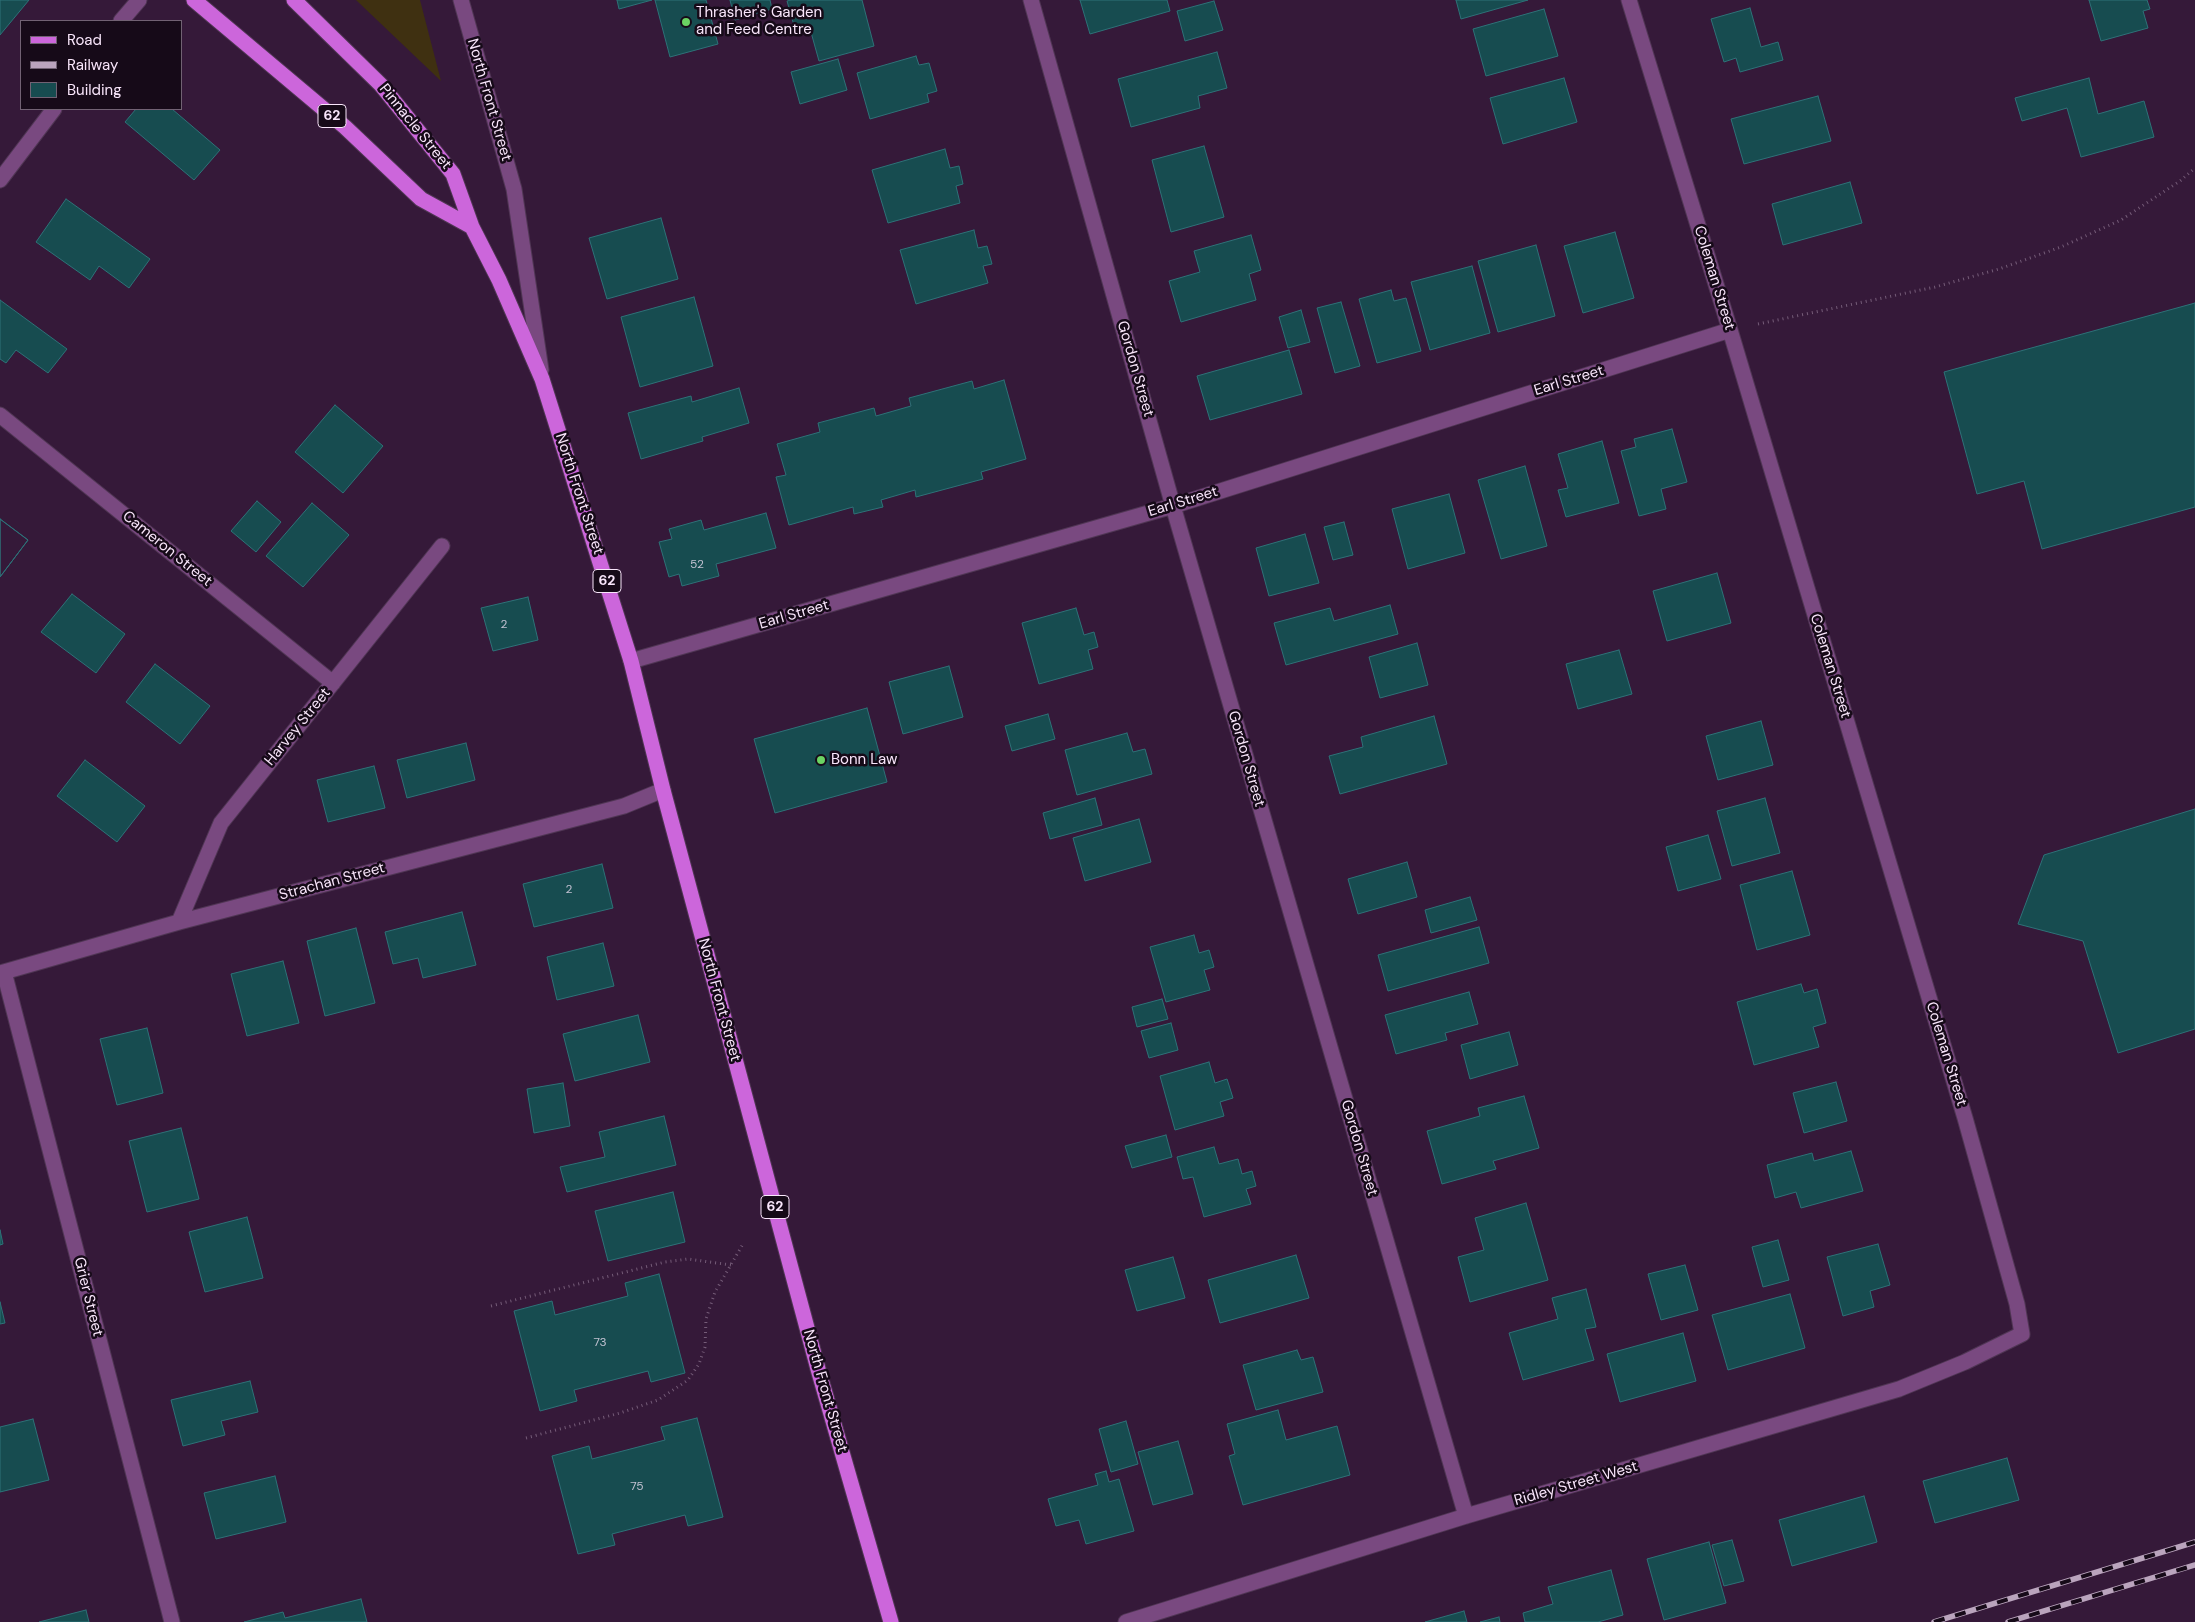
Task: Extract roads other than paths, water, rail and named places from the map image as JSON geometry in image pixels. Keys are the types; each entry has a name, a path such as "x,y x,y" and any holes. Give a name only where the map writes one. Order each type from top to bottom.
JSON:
{"main road":[{"name":"62","path":"194,0 345,127 421,199 472,226"},
{"name":"Pinnacle Street","path":"294,0 381,85 453,174 472,226"},
{"name":"North Front Street","path":"472,226 499,280 542,379 632,661 663,790 818,1369 891,1622"}],"street":[{"path":"122,20 139,0"},
{"name":"North Front Street","path":"461,0 514,189 542,379"},
{"name":"Gordon Street","path":"1031,0 1173,506 1466,1516"},
{"name":"Coleman Street","path":"1629,0 1730,330 1965,1118 2018,1304 2022,1334"},
{"path":"0,180 53,110"},
{"name":"Earl Street","path":"632,661 1173,506 1730,330"},
{"name":"Cameron Street","path":"0,415 333,682"},
{"name":"Harvey Street","path":"179,922 221,823 442,546"},
{"name":"Strachan Street","path":"2,972 179,922 624,806 663,790"},
{"name":"Grier Street","path":"2,972 172,1622"},
{"name":"Ridley Street West","path":"1126,1622 1466,1516 1900,1389 1966,1362 2022,1334"}],"railway":[{"path":"1934,1622 2195,1542"},
{"path":"2008,1622 2195,1565"}],"place":[{"name":"Thrasher's Garden and Feed Centre","path":"686,22"},
{"name":"Bonn Law","path":"821,760"}]}
